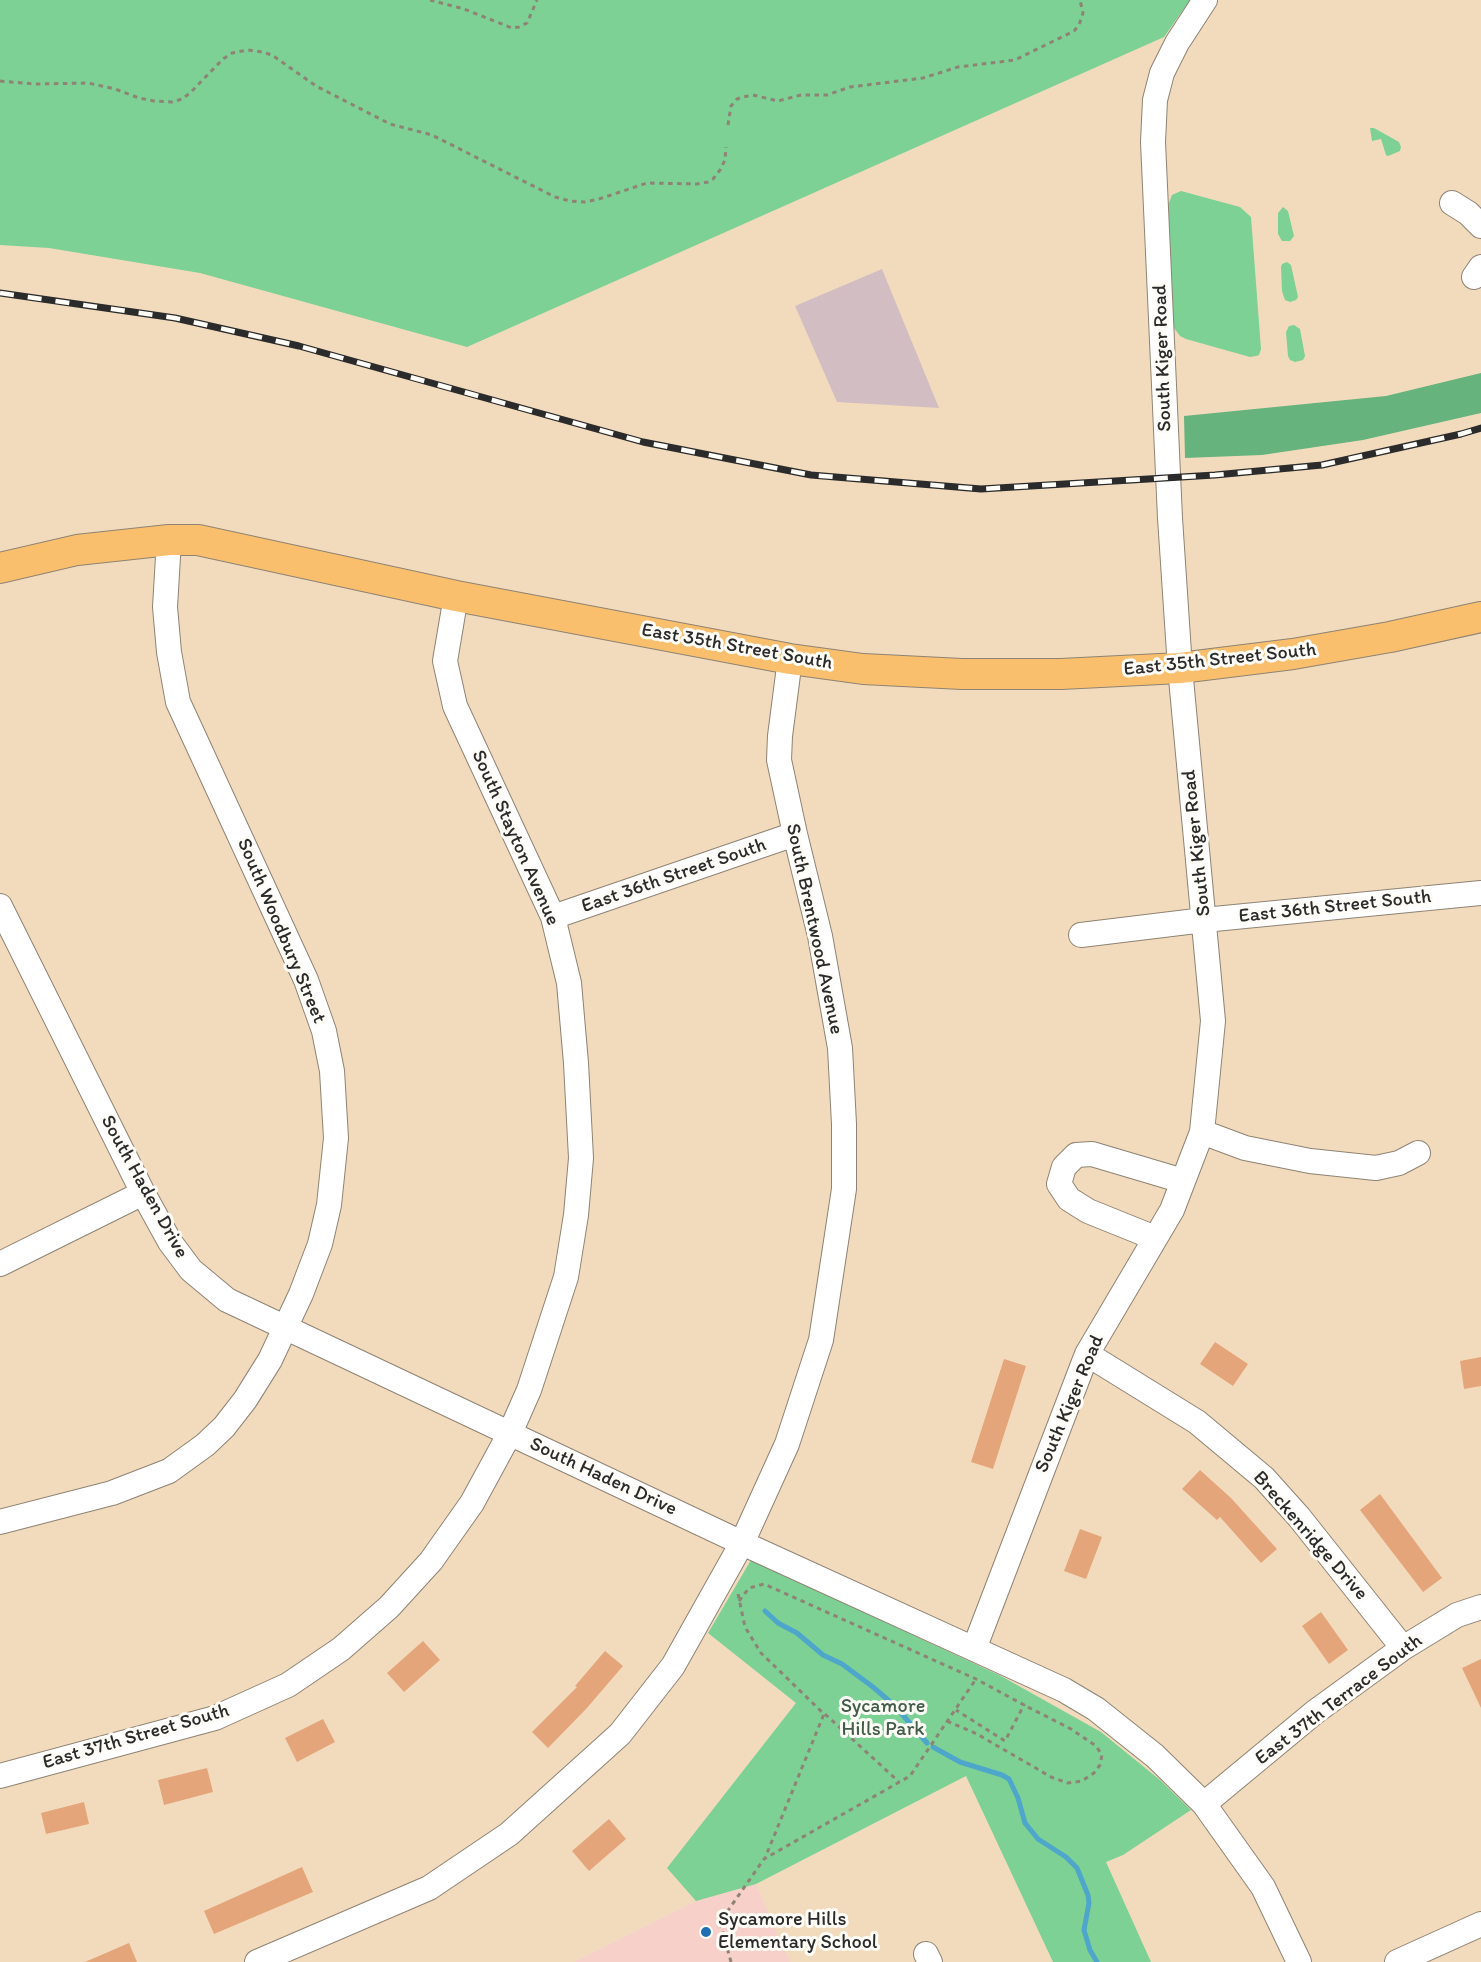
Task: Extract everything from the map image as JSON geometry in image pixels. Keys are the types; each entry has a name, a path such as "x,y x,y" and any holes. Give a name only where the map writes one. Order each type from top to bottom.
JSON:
{"main road":[{"name":"East 35th Street South","path":"0,568 77,550 169,540 198,540 456,596 790,659 862,669 962,674 1061,674 1180,668 1293,654 1390,637 1481,616"}],"street":[{"name":"South Kiger Road","path":"974,1649 1087,1354 1172,1210 1202,1132 1212,1021 1180,668 1170,518 1152,142 1155,100 1162,73 1177,43 1205,0"},
{"path":"1452,203 1468,213 1481,226"},
{"name":"South Woodbury Street","path":"0,1522 112,1493 169,1471 205,1445 245,1400 270,1360 301,1294 320,1244 328,1205 336,1138 332,1071 324,1031 306,980 178,702 169,652 165,607 169,540"},
{"name":"South Stayton Avenue","path":"456,596 445,661 455,706 553,917 568,983 576,1063 580,1170 576,1215 566,1276 529,1390 510,1433"},
{"name":"South Brentwood Avenue","path":"742,1543 787,1444 821,1340 844,1189 844,1124 840,1048 820,936 779,760 790,659"},
{"name":"East 36th Street South","path":"553,917 795,834"},
{"name":"East 36th Street South","path":"1081,935 1481,892"},
{"name":"South Haden Drive","path":"0,906 143,1193 170,1242 191,1270 227,1300 742,1543 1064,1690 1096,1709 1155,1756 1204,1804 1263,1887 1299,1962"},
{"path":"1202,1132 1245,1148 1310,1161 1376,1168 1398,1163 1418,1153"},
{"path":"1155,1238 1088,1211 1069,1199 1059,1184 1064,1167 1076,1155 1092,1154 1183,1181"},
{"path":"0,1264 143,1193"},
{"name":"Breckenridge Drive","path":"1087,1354 1197,1422 1264,1478 1299,1517 1403,1648"},
{"name":"East 37th Street South","path":"0,1776 215,1718 288,1685 341,1649 388,1607 431,1561 472,1503 510,1433"},
{"path":"257,1962 429,1888 509,1834 620,1734 673,1666 742,1543"},
{"name":"East 37th Terrace South","path":"1204,1804 1315,1712 1403,1648 1457,1615 1481,1607"},
{"path":"1397,1962 1481,1924"}],"path":[{"path":"430,0 464,9 512,28 527,23 537,0"},
{"path":"728,125 731,106 737,99 743,97 753,95 778,101 801,94 827,95 850,87 923,78 958,67 1015,60 1074,31 1083,14 1080,0"},
{"path":"0,81 35,84 88,83 154,102 172,102 190,93 223,59 232,53 248,50 261,52 272,55 316,86 390,124 432,135 555,197 570,201 585,202 599,199 647,183 697,184 708,182 718,174 723,165 726,147"},
{"path":"739,1600 749,1588 764,1584 976,1679 1071,1729 1096,1746 1102,1755 1100,1765 1094,1773 1082,1781 1068,1783 1051,1778 977,1734 947,1721"},
{"path":"737,1590 745,1626 761,1653 899,1782"},
{"path":"764,1860 910,1776 980,1674"},
{"path":"956,1710 1005,1741 1024,1705"},
{"path":"731,1962 720,1922 764,1860 824,1714"}],"shaded area":[{"path":"882,269 939,408 837,402 795,306"},
{"name":"Sycamore Hills Elementary School","path":"756,1884 790,1962 574,1962 696,1901"}],"green space":[{"path":"0,0 1190,0 1164,37 467,347 200,273 49,248 0,245"},
{"path":"1370,128 1399,142 1400,151 1386,155 1381,139 1372,141"},
{"path":"1181,191 1240,207 1251,217 1261,349 1259,355 1250,357 1186,339 1180,336 1174,328 1167,208 1172,195"},
{"path":"1283,207 1288,211 1294,236 1290,241 1282,241 1278,234 1278,213"},
{"path":"1287,262 1291,265 1298,297 1290,302 1285,300 1282,291 1281,267"},
{"path":"1294,325 1300,329 1305,356 1303,360 1295,362 1288,356 1286,332 1289,326"},
{"path":"1481,373 1481,413 1363,440 1262,455 1185,458 1184,416 1386,396"},
{"name":"Sycamore Hills Park","path":"751,1560 1001,1676 1101,1732 1160,1780 1191,1810 1123,1855 1106,1862 1151,1962 1053,1962 966,1776 756,1884 696,1901 667,1868 796,1703 708,1633"}],"building":[{"path":"1215,1342 1248,1364 1233,1386 1200,1364"},
{"path":"1481,1357 1481,1386 1464,1389 1460,1361"},
{"path":"1004,1359 1026,1366 993,1469 971,1462"},
{"path":"1200,1470 1231,1498 1277,1549 1261,1563 1220,1517 1217,1520 1182,1489"},
{"path":"1380,1494 1442,1578 1423,1592 1360,1510"},
{"path":"1080,1529 1102,1537 1086,1579 1064,1571"},
{"path":"1321,1612 1348,1650 1329,1664 1302,1626"},
{"path":"423,1641 440,1660 404,1692 387,1673"},
{"path":"605,1651 623,1666 548,1748 532,1732 577,1687 575,1686"},
{"path":"1481,1659 1481,1708 1462,1668"},
{"path":"323,1719 335,1742 297,1762 285,1738"},
{"path":"207,1768 213,1792 164,1805 158,1780"},
{"path":"84,1802 89,1824 46,1834 41,1813"},
{"path":"609,1819 626,1839 589,1871 572,1851"},
{"path":"302,1867 313,1892 214,1934 204,1911"},
{"path":"129,1943 137,1962 85,1962"}],"waterway":[{"path":"765,1611 778,1623 797,1633 823,1655 842,1664 873,1687 895,1706 927,1743"},
{"path":"933,1747 960,1762 1009,1779 1018,1798 1025,1823 1038,1839 1066,1857 1077,1868 1089,1903 1084,1930 1090,1950 1097,1962"}],"railway":[{"path":"0,293 175,318 299,346 643,442 811,475 981,489 1215,475 1322,465 1481,428"}],"place":[{"name":"Sycamore Hills Elementary School","path":"706,1932"}]}
